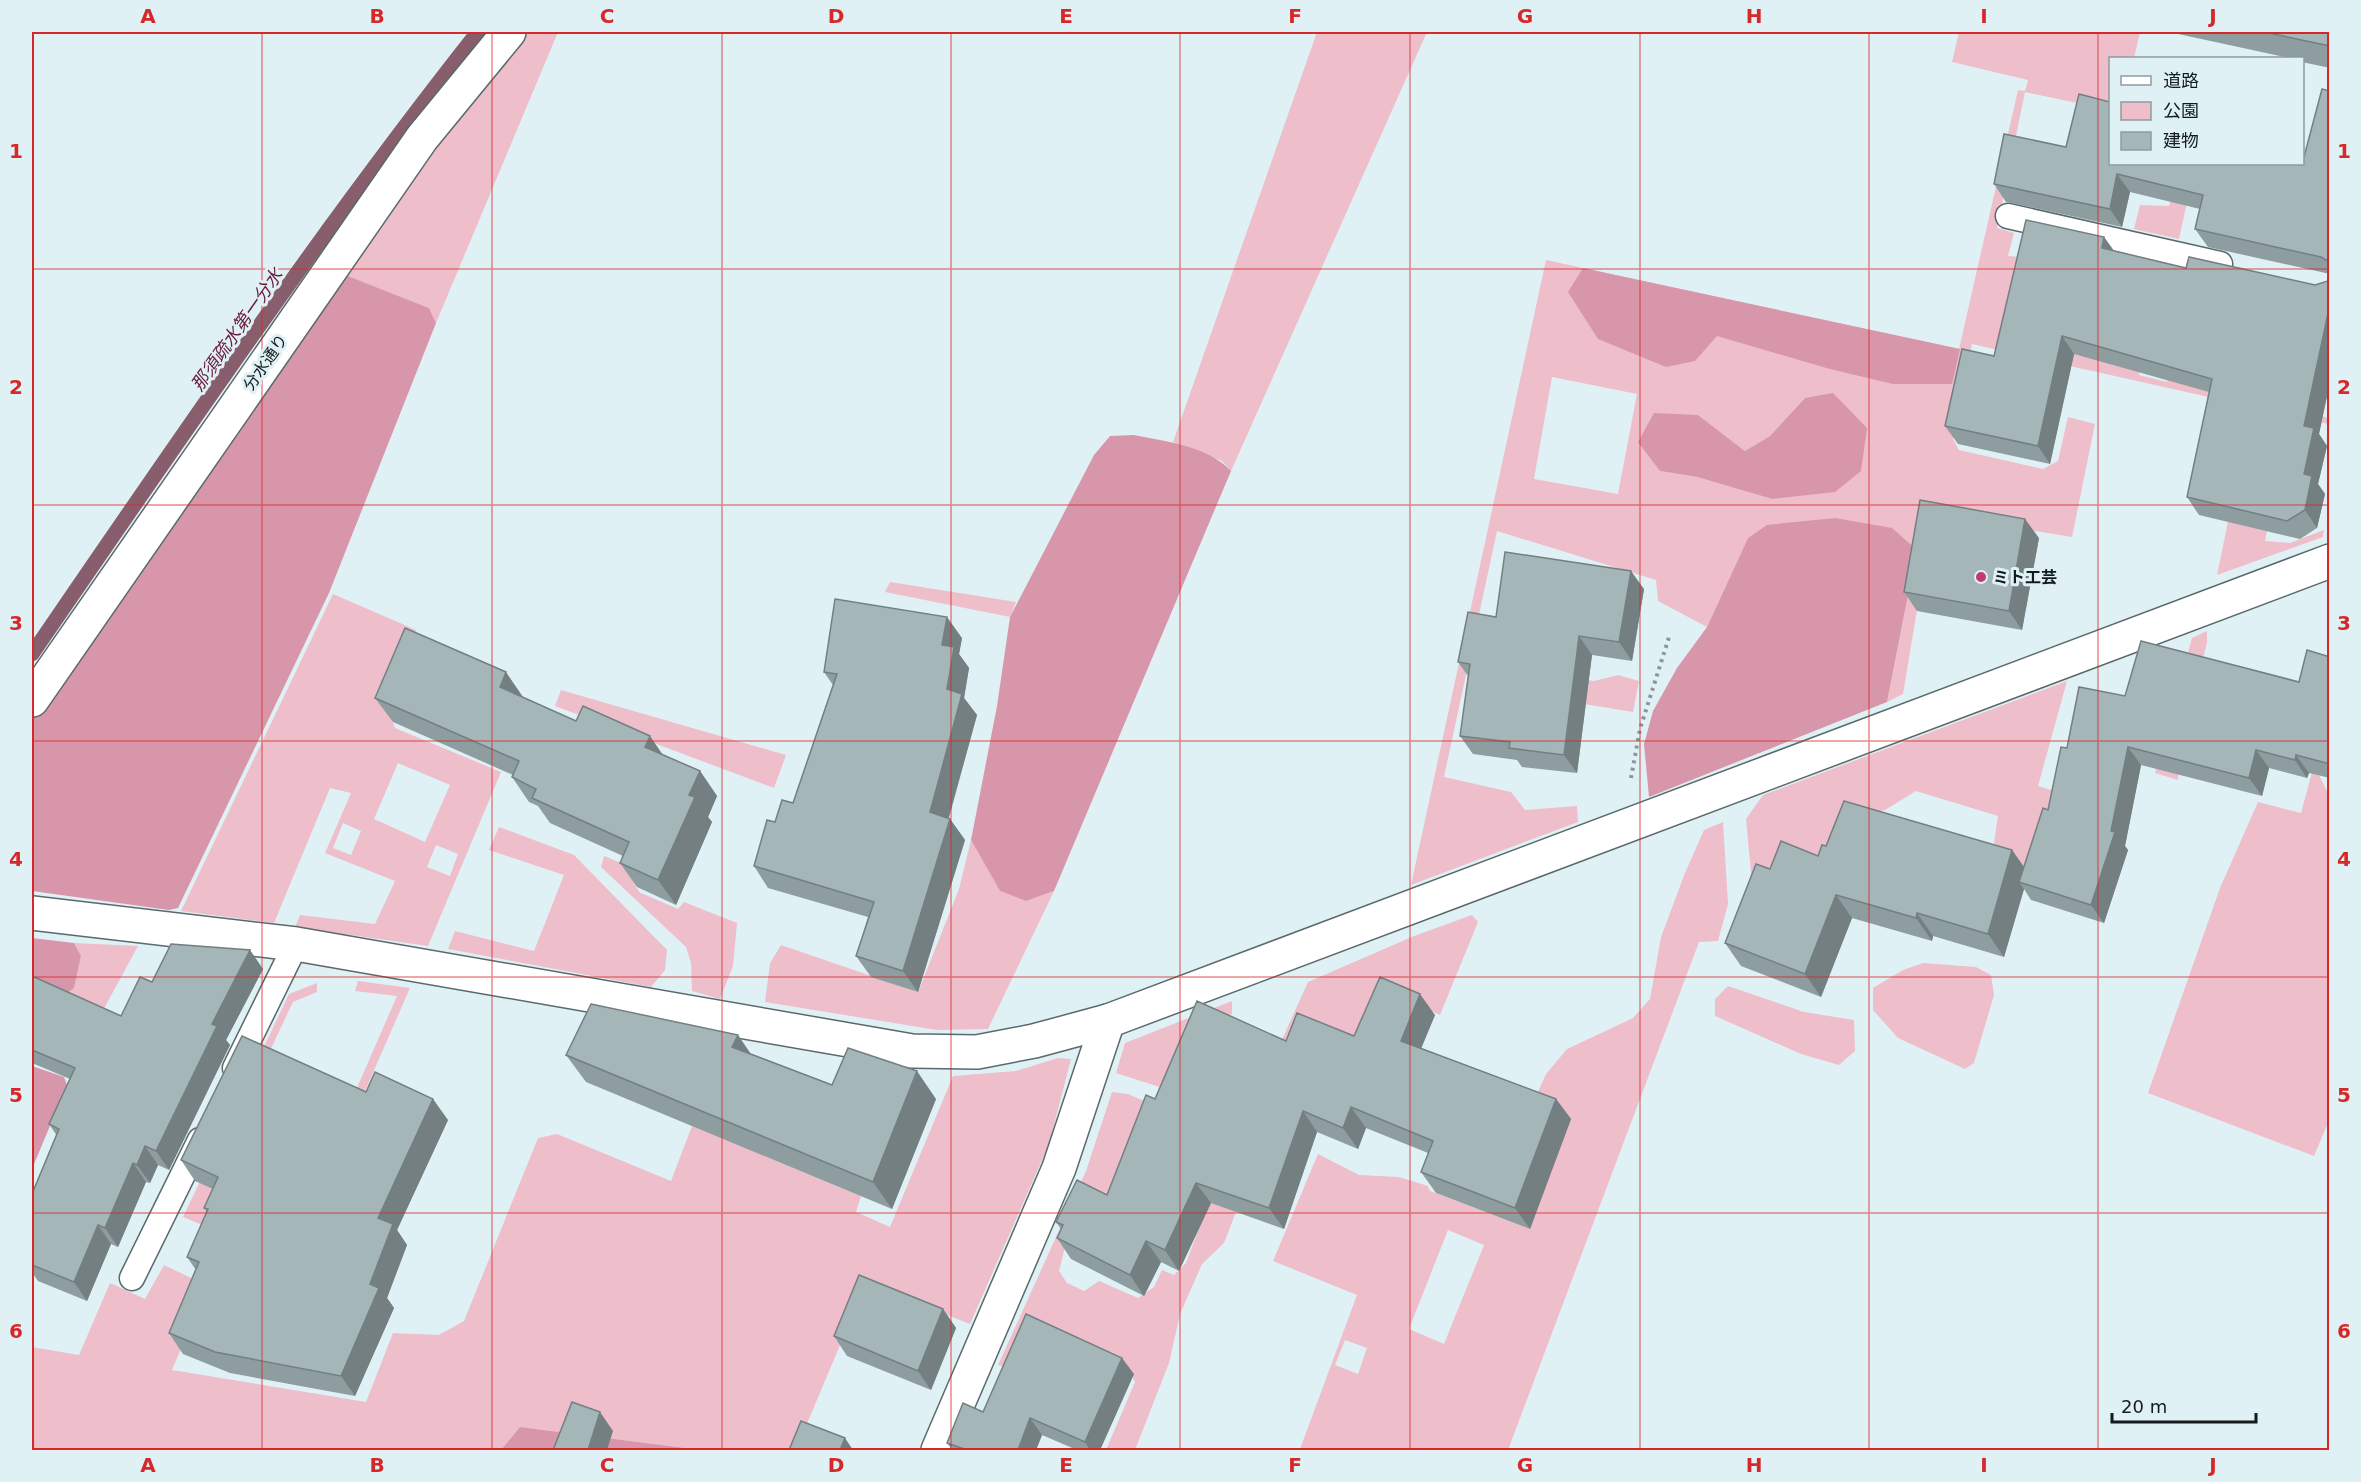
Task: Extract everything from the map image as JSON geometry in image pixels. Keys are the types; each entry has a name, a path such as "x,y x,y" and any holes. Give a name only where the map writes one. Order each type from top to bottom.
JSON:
{"street":[{"name":"分水通り","path":"32,700 422,138 509,32"},
{"path":"32,913 296,944 912,1051 977,1052 1034,1041 1108,1021 2330,561"},
{"path":"938,1450 1059,1168 1108,1021"}],"lane":[{"path":"2008,216 2238,268"},
{"path":"224,1090 296,944"},
{"path":"132,1278 209,1122"}],"path":[{"path":"1623,828 1640,729 1670,634"}],"green space":[{"path":"529,32 558,32 436,323 429,308 343,274 428,158"},
{"path":"1317,32 1427,32 1231,471 1222,461 1173,442"},
{"path":"1959,32 2140,32 2134,57 2109,57 2109,110 2025,92 1997,228 2014,233 2008,256 2161,268 2139,375 2167,382 2171,367 2246,399 2329,418 2329,424 1972,344 1953,439 1959,450 2043,469 2058,461 2068,417 2095,424 2072,537 1933,514 1903,694 1887,702 1917,551 1748,538 1707,627 1658,601 1656,580 1497,531 1444,777 1511,792 1525,810 1577,806 1578,822 1411,885 1546,260 1959,349 2018,90 2025,91 2028,80 1952,62","holes":["1552,377 1637,394 1618,494 1534,479","1805,398 1772,499 1697,477 1660,471 1698,415 1745,451 1770,436"]},
{"path":"2178,176 2189,193 2179,239 2134,229 2140,205 2169,206"},
{"path":"2232,502 2271,511 2265,541 2290,543 2324,530 2323,537 2217,575"},
{"path":"890,582 1016,602 1010,617 885,592"},
{"path":"333,594 416,630 392,691 391,716 395,728 501,772 428,946 295,927 300,915 375,924 395,881 325,853 351,793 330,788 274,923 181,911","holes":["398,763 450,785 425,842 374,819","343,823 361,831 351,855 333,848","436,845 458,854 450,876 427,867"]},
{"path":"2207,631 2207,643 2181,740 2178,780 2155,773 2192,638"},
{"path":"1529,672 1594,681 1618,675 1639,681 1633,712 1492,689"},
{"path":"2067,681 2038,786 2061,793 2037,871 1992,857 1998,816 1916,791 1885,810 1863,816 1842,859 1753,894 1746,819 1763,795"},
{"path":"561,690 786,755 774,788 555,706"},
{"path":"2314,765 2330,797 2330,1118 2314,1156 2148,1093 2220,888 2258,802 2301,813"},
{"path":"1723,822 1728,904 1718,941 1699,942 1508,1450 1300,1449 1357,1295 1273,1261 1318,1154 1359,1175 1399,1177 1428,1186 1430,1191 1530,1229 1532,1105 1546,1074 1567,1049 1633,1018 1650,999 1661,937 1704,830","holes":["1448,1230 1484,1245 1444,1344 1409,1329","1345,1340 1367,1348 1358,1374 1335,1365"]},
{"path":"499,827 574,855 667,950 665,970 651,987 448,949 455,931 534,951 564,875 489,850"},
{"path":"971,840 1000,891 1026,901 1054,891 988,1029 937,1030 765,1002 770,963 781,945 918,992 959,889"},
{"path":"604,856 636,869 633,881 639,892 678,909 684,902 737,923 733,966 720,999 692,991 691,963 686,947 601,867"},
{"path":"1472,915 1478,922 1440,1015 1399,995 1368,1050 1305,1034 1224,1243 1202,1264 1180,1314 1169,1363 1135,1450 1106,1450 1135,1382 1128,1368 1015,1369 998,1365 1086,1171 1112,1092 1128,1094 1156,1106 1127,1181 1067,1239 1059,1271 1067,1283 1084,1291 1099,1281 1138,1298 1154,1287 1162,1270 1174,1275 1186,1263 1209,1201 1308,982 1414,936"},
{"path":"74,943 138,946 101,1014 62,997 74,988 81,956"},
{"path":"1923,963 1976,967 1991,975 1994,995 1974,1063 1965,1069 1898,1038 1873,1010 1873,988 1903,970"},
{"path":"358,981 410,988 361,1100 353,1097 397,996 355,991"},
{"path":"317,983 317,992 293,1002 231,1133 212,1229 183,1217 289,994"},
{"path":"1728,986 1804,1012 1854,1020 1855,1051 1839,1065 1801,1054 1715,1016 1715,999"},
{"path":"1232,1001 1232,1014 1190,1029 1172,1091 1116,1073 1125,1043"},
{"path":"1058,1058 1071,1059 1049,1144 970,1324 866,1283 796,1450 701,1450 520,1427 501,1450 32,1450 32,1347 79,1355 110,1283 145,1299 164,1265 208,1286 172,1370 366,1402 393,1333 439,1335 464,1321 538,1138 557,1134 671,1181 692,1126 861,1196 856,1212 890,1227 953,1076 1016,1071"}],"shaded area":[{"path":"1583,268 1960,349 1952,384 1893,384 1830,369 1717,336 1695,361 1666,367 1598,339 1568,292"},
{"path":"343,274 429,308 436,323 329,593 178,908 169,910 32,891 32,714"},
{"path":"1833,393 1867,428 1861,471 1835,492 1772,499 1697,477 1660,471 1638,442 1654,413 1698,415 1745,451 1770,436 1805,398"},
{"path":"1133,435 1172,442 1198,450 1231,471 1054,891 1026,901 1000,891 971,840 997,706 1010,617 1094,455 1110,436"},
{"path":"1835,518 1892,528 1917,550 1887,702 1649,797 1644,744 1653,711 1677,668 1707,627 1748,538 1767,525"},
{"path":"32,938 74,943 81,956 74,988 62,997 32,996"},
{"path":"32,1066 64,1077 67,1085 32,1169"},
{"path":"520,1427 701,1450 501,1450"}],"building":[{"path":"2264,32 2330,32 2330,46"},
{"path":"2322,89 2330,91 2330,267 2328,261 2321,257 2195,229 2203,195 2117,174 2110,209 1994,184 2004,134 2066,147 2079,94 2109,102 2109,165 2304,165 2304,157"},
{"path":"2026,220 2104,237 2102,248 2186,268 2189,257 2315,285 2328,281 2330,277 2330,304 2304,426 2314,428 2304,474 2312,476 2305,510 2287,521 2187,497 2212,379 2062,336 2038,446 1945,426 1962,349 1994,356"},
{"path":"1920,500 2025,519 2009,611 1904,592"},
{"path":"1505,552 1631,571 1619,642 1579,636 1564,755 1509,748 1510,742 1460,736 1470,664 1458,662 1468,612 1496,617"},
{"path":"835,599 947,617 942,645 954,647 947,689 962,694 930,812 950,819 903,971 856,956 874,902 754,866 767,820 775,822 782,800 793,803 837,674 824,672"},
{"path":"405,628 506,672 500,687 576,721 583,706 650,736 645,747 700,771 689,795 695,797 658,880 620,863 629,842 532,798 536,789 512,777 519,761 375,698"},
{"path":"2141,641 2299,682 2307,650 2330,657 2330,764 2296,755 2295,760 2256,750 2249,778 2128,747 2111,831 2115,832 2091,905 2019,882 2043,808 2048,810 2061,747 2067,748 2079,687 2125,696"},
{"path":"1844,801 2012,850 1988,934 1917,913 1916,918 1836,895 1805,974 1725,943 1756,864 1770,869 1781,841 1818,856 1822,845 1826,846"},
{"path":"171,944 250,950 212,1024 217,1026 156,1151 145,1146 137,1165 133,1163 105,1228 98,1225 74,1282 32,1265 32,1194 59,1129 49,1124 75,1068 32,1050 32,976 121,1016 140,977 152,982"},
{"path":"1380,977 1420,994 1401,1041 1556,1099 1515,1208 1421,1172 1433,1141 1351,1107 1343,1128 1303,1111 1269,1208 1196,1183 1165,1250 1146,1241 1130,1275 1057,1238 1063,1225 1056,1222 1077,1180 1107,1195 1146,1095 1155,1099 1197,1001 1286,1041 1297,1013 1354,1036"},
{"path":"591,1004 738,1035 732,1047 832,1085 848,1048 917,1071 873,1182 566,1055"},
{"path":"242,1036 366,1092 375,1072 433,1099 378,1218 393,1224 370,1284 379,1288 341,1376 215,1352 169,1333 199,1262 187,1257 208,1209 204,1208 218,1177 181,1160"},
{"path":"859,1275 943,1309 918,1371 834,1336"},
{"path":"1026,1314 1122,1358 1085,1442 1030,1418 1018,1450 967,1450 947,1443 963,1403 983,1412"},
{"path":"572,1402 600,1412 588,1450 553,1450"},
{"path":"801,1421 845,1438 840,1450 789,1450"}],"waterway":[{"name":"那須疏水第一分水","path":"32,654 305,261 478,32"}],"place":[{"name":"ミト工芸","path":"1981,577"}]}
